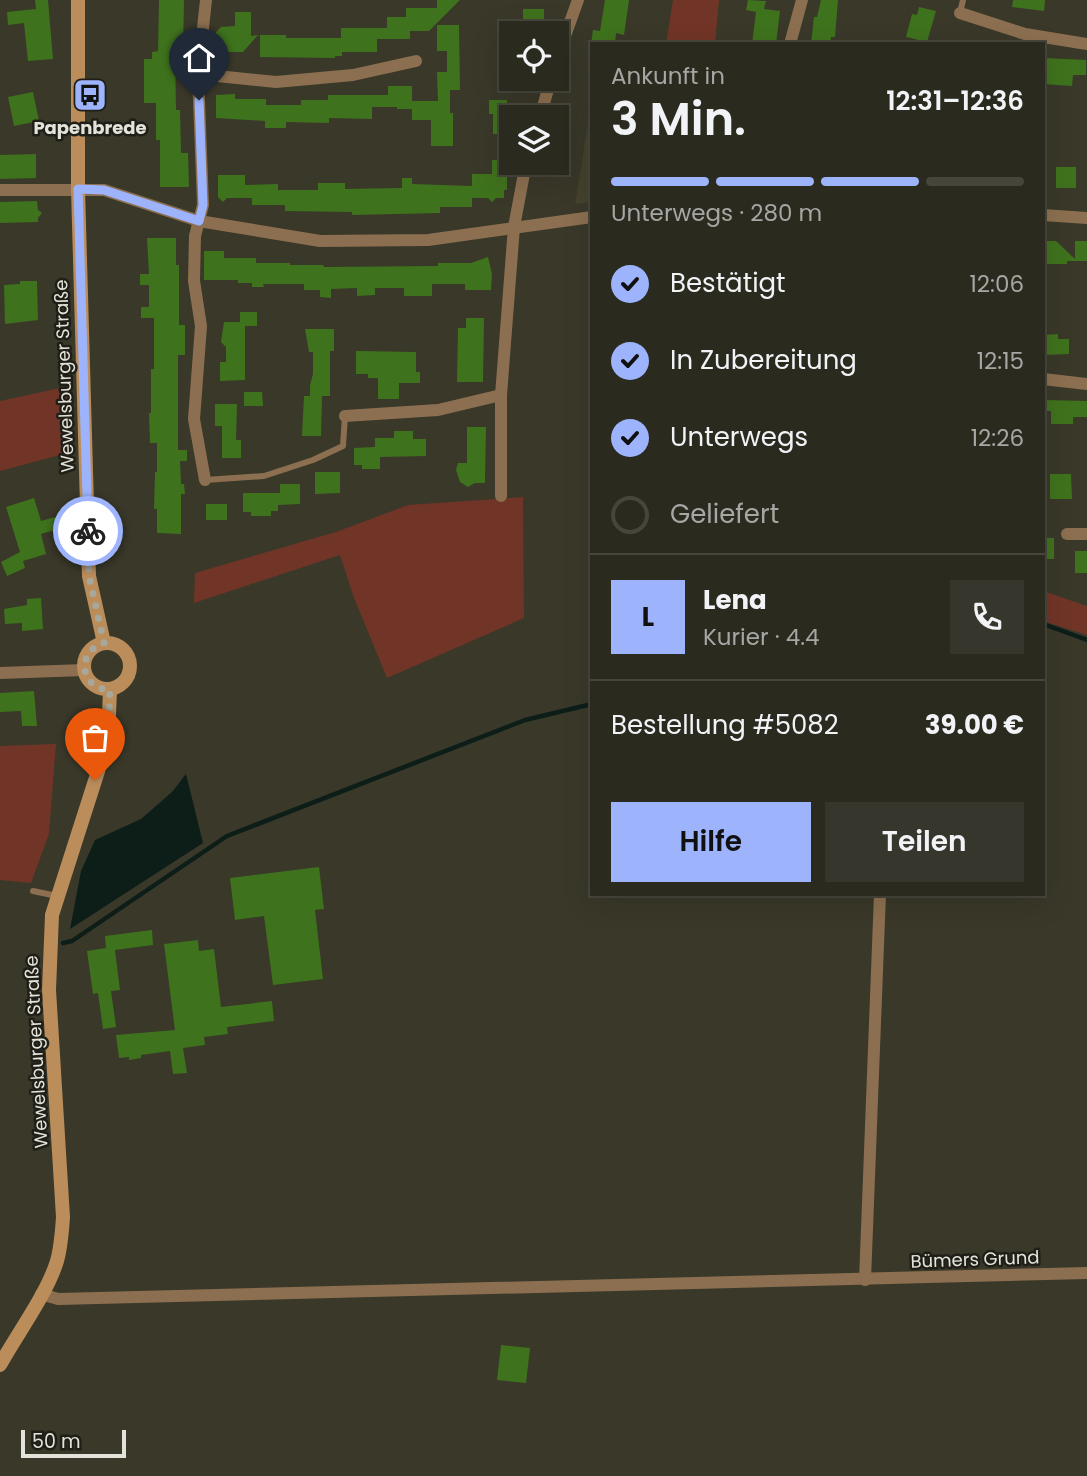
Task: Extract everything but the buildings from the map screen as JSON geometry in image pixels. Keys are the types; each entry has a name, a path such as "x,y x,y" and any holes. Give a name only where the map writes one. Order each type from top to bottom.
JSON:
{"main road":[{"name":"Wewelsburger Straße","path":"78,0 78,189 89,576 104,643"},
{"path":"104,643 122,649 128,655 131,666 128,677 120,686 110,690 96,687 88,681 84,670 86,655 104,643"},
{"name":"Wewelsburger Straße","path":"0,1365 56,1263 63,1217 49,990 52,915 108,740 110,690"}],"street":[{"path":"205,480 194,419 201,326 194,281 195,236 203,205 198,74 206,0"},
{"path":"569,25 578,0"},
{"path":"791,42 802,0"},
{"path":"962,7 1025,34 1087,44"},
{"path":"198,74 276,82 354,75 416,61"},
{"path":"501,496 501,395 514,227 524,175"},
{"path":"0,190 104,190 199,221 320,241 428,240 590,217"},
{"path":"1045,215 1087,218"},
{"path":"1045,379 1087,384"},
{"path":"345,416 438,410 501,395"},
{"path":"1067,534 1087,534"},
{"path":"0,673 84,670"},
{"path":"865,1280 880,896"},
{"name":"Bümers Grund","path":"41,1294 58,1299 1087,1273"}],"lane":[{"path":"205,480 264,477 313,460 343,446 345,416"},
{"path":"33,891 57,896"}],"shaded area":[{"path":"673,0 719,0 715,42 666,42"},
{"path":"590,110 590,202 575,204"},
{"path":"69,386 71,452 0,471 0,401"},
{"path":"523,497 524,618 387,678 354,598 340,555 194,603 195,573 336,532 408,505"},
{"path":"1045,592 1087,606 1087,635 1045,622"},
{"path":"56,744 49,834 31,883 0,880 0,746"},
{"path":"186,774 203,843 70,929 81,871 95,840 141,819 172,792"}],"waterway":[{"path":"1045,625 1087,640"},
{"path":"63,943 72,941 227,836 525,720 590,704"}],"way so far":[{"path":"88,531 89,576 104,643 86,655 84,670 88,681 96,687 110,690 108,740 95,780"}],"place":[{"name":"Papenbrede","path":"90,95"}],"route":[{"path":"88,531 78,189 104,190 199,221 203,205 199,100"}]}
